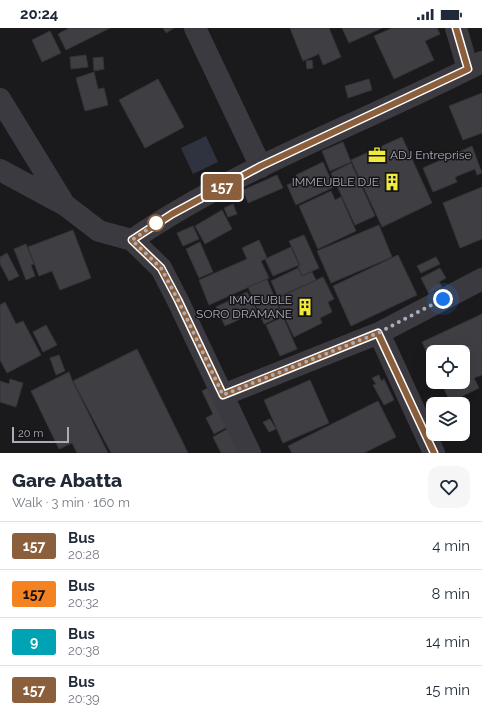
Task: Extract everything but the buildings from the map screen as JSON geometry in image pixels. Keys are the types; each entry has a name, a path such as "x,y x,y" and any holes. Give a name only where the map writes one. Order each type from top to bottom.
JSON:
{"street":[{"path":"195,28 261,166"},
{"path":"132,240 172,214 261,166 475,66 456,28"},
{"path":"0,99 64,205"},
{"path":"0,170 64,205 99,231 132,240 161,268 178,300 250,453"},
{"path":"223,395 378,333 482,279"},
{"path":"378,333 434,453"}],"water":[{"path":"206,136 218,162 193,174 181,148"}],"bus line":[{"name":"157","path":"434,453 378,333 223,395 178,300 161,268 132,240 172,214 261,166 468,69 456,28"}],"place":[{"name":"ADJ Entreprise","path":"377,155"},
{"name":"IMMEUBLE DJE","path":"392,182"},
{"name":"IMMEUBLE SORO DRAMANE","path":"305,307"}],"route":[{"path":"156,223 160,221 132,240 161,268 178,300 223,395 378,333 443,299"}]}
